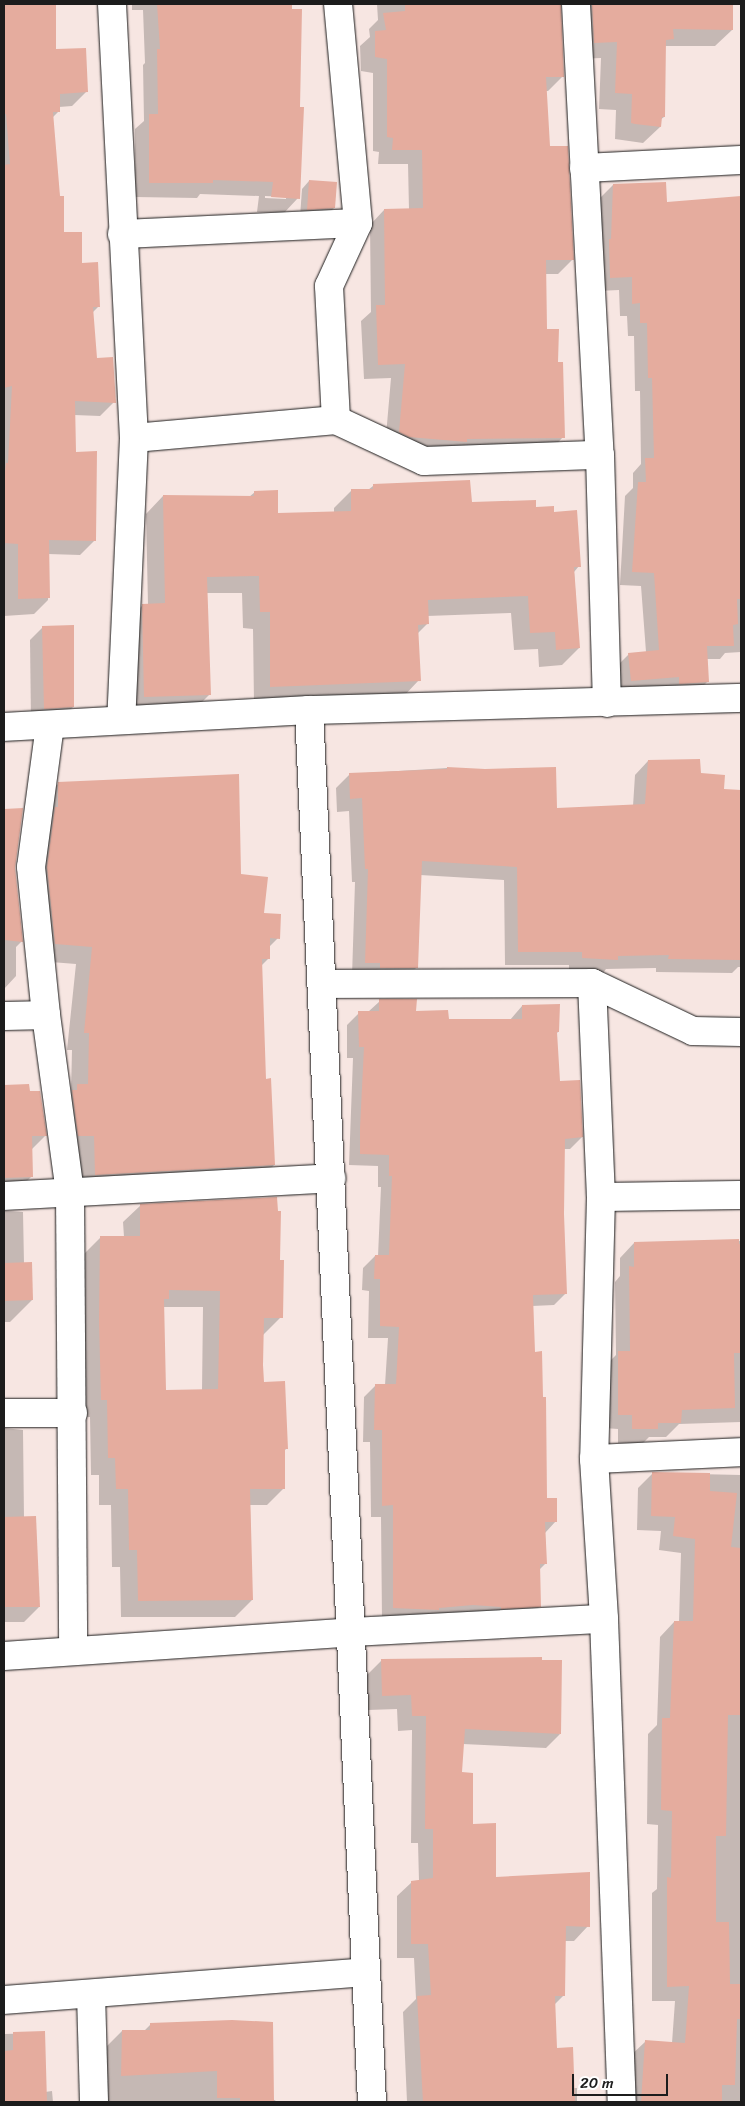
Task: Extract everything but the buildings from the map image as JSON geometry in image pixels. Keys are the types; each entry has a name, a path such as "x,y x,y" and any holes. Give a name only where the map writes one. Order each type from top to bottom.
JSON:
{"street":[{"path":"112,4 122,234 134,438 121,720"},
{"path":"336,420 329,286 358,224 338,4"},
{"path":"576,4 600,455 607,703"},
{"path":"584,168 741,160"},
{"path":"122,234 358,224"},
{"path":"134,438 336,420 424,461 600,455"},
{"path":"4,727 309,710 741,698"},
{"path":"309,710 332,1178 372,2102"},
{"path":"50,725 31,867 46,1015 70,1193 73,1413 73,1650"},
{"path":"323,984 592,983 693,1031 741,1032"},
{"path":"592,983 601,1197 594,1459 604,1618 622,2102"},
{"path":"4,1016 46,1015"},
{"path":"4,1196 332,1178"},
{"path":"601,1197 741,1195"},
{"path":"4,1413 73,1413"},
{"path":"594,1459 741,1452"},
{"path":"4,1656 352,1632 604,1618"},
{"path":"4,2000 365,1972"},
{"path":"91,1994 94,2102"}]}
